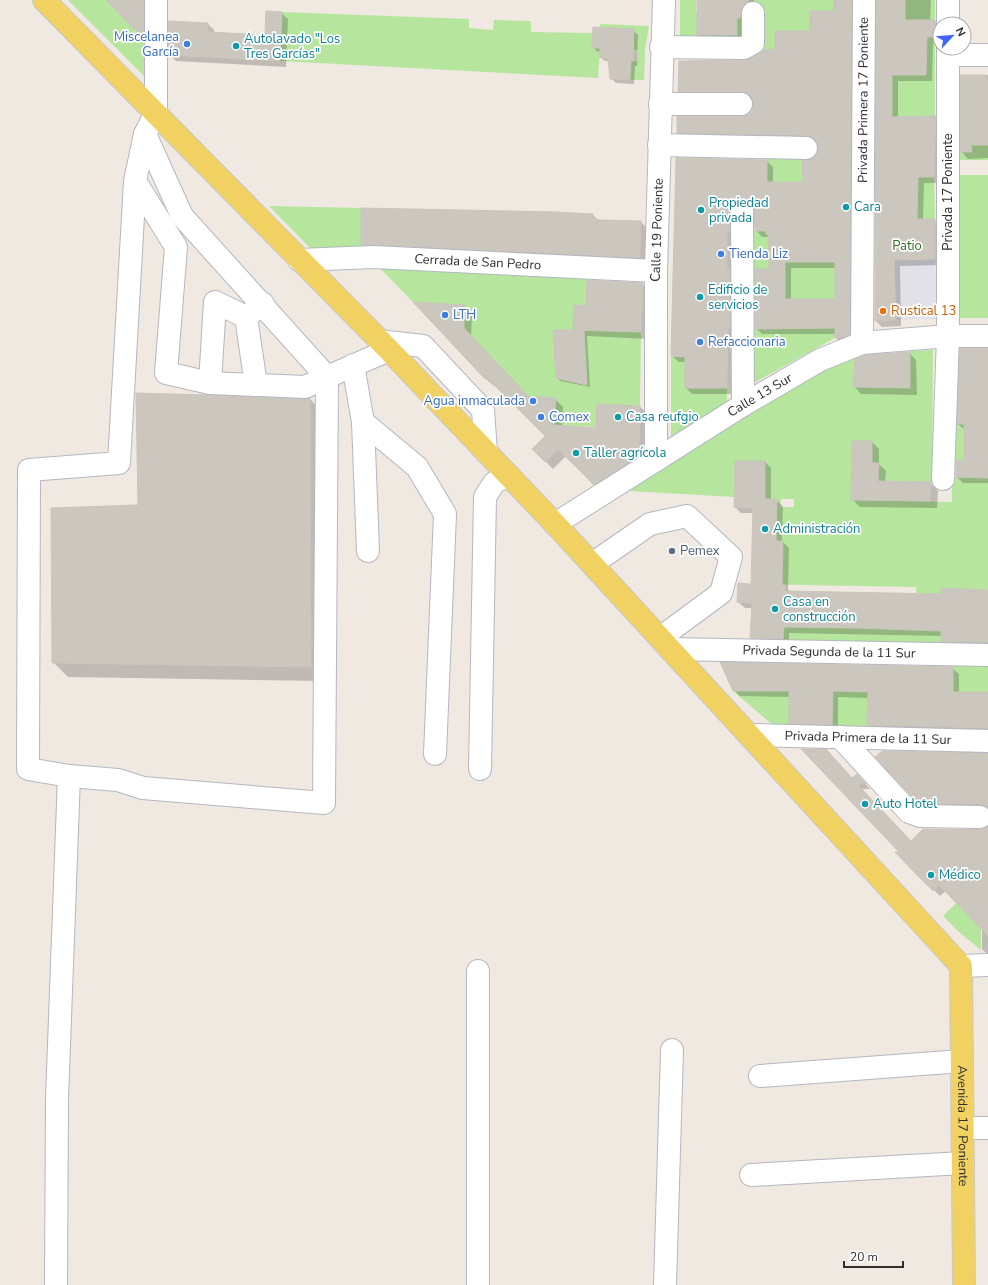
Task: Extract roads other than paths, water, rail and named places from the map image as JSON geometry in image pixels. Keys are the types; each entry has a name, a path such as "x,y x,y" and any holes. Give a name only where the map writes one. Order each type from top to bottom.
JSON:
{"main road":[{"path":"44,0 384,346"},
{"path":"486,452 592,564 961,966"},
{"name":"Avenida 17 Poniente","path":"961,966 964,1285"}],"street":[{"path":"145,134 182,216 254,310 327,376 324,803 143,788 118,780 69,776 28,769 29,470 119,463 135,181 145,134 156,113 156,0"},
{"name":"Calle 19 Poniente","path":"656,460 656,272 661,47 664,0"},
{"name":"Privada Primera 17 Poniente","path":"862,343 864,0"},
{"path":"948,0 948,16"},
{"path":"661,47 744,48 753,43 753,13"},
{"path":"972,53 988,55"},
{"name":"Privada 17 Poniente","path":"942,479 948,336 948,56"},
{"path":"660,104 741,104"},
{"path":"659,145 806,148"},
{"path":"135,181 176,247 166,373 210,383 305,387 353,365 384,346 423,346 483,410 486,452"},
{"path":"742,210 742,404"},
{"name":"Cerrada de San Pedro","path":"299,260 374,257 656,272"},
{"path":"210,383 215,302 254,310"},
{"path":"254,310 256,385"},
{"name":"Calle 13 Sur","path":"555,524 742,404 820,360 862,343 948,336 988,336"},
{"path":"353,365 363,422 368,551"},
{"path":"363,422 417,467 444,514 435,754"},
{"path":"480,769 485,497 494,483 508,475"},
{"path":"592,564 650,524 687,516 731,558 721,593 665,644"},
{"name":"Privada Segunda de la 11 Sur","path":"665,644 988,655"},
{"name":"Privada Primera de la 11 Sur","path":"749,734 988,741"},
{"path":"840,737 909,812 920,816 980,817"},
{"path":"56,1285 57,1098 69,776"},
{"path":"961,966 988,965"},
{"path":"478,971 478,1285"},
{"path":"665,1285 672,1050"},
{"path":"760,1076 962,1061"},
{"path":"963,1128 988,1128"},
{"path":"751,1175 963,1163"}],"place":[{"name":"Miscelanea García","path":"187,44"},
{"name":"Autolavado \"Los Tres Garcías\"","path":"236,46"},
{"name":"Cara","path":"846,207"},
{"name":"Propiedad privada","path":"701,210"},
{"name":"Tienda Liz","path":"721,254"},
{"name":"Edificio de servicios","path":"700,297"},
{"name":"Rustical 13","path":"883,311"},
{"name":"LTH","path":"445,315"},
{"name":"Refaccionaria","path":"700,342"},
{"name":"Agua inmaculada","path":"533,401"},
{"name":"Comex","path":"541,417"},
{"name":"Casa reufgio","path":"618,417"},
{"name":"Taller agrícola","path":"576,453"},
{"name":"Administración","path":"765,529"},
{"name":"Pemex","path":"672,551"},
{"name":"Casa en construcción","path":"775,609"},
{"name":"Auto Hotel","path":"865,804"},
{"name":"Médico","path":"931,875"}],"park label":[{"name":"Patio","path":"907,246"}]}
